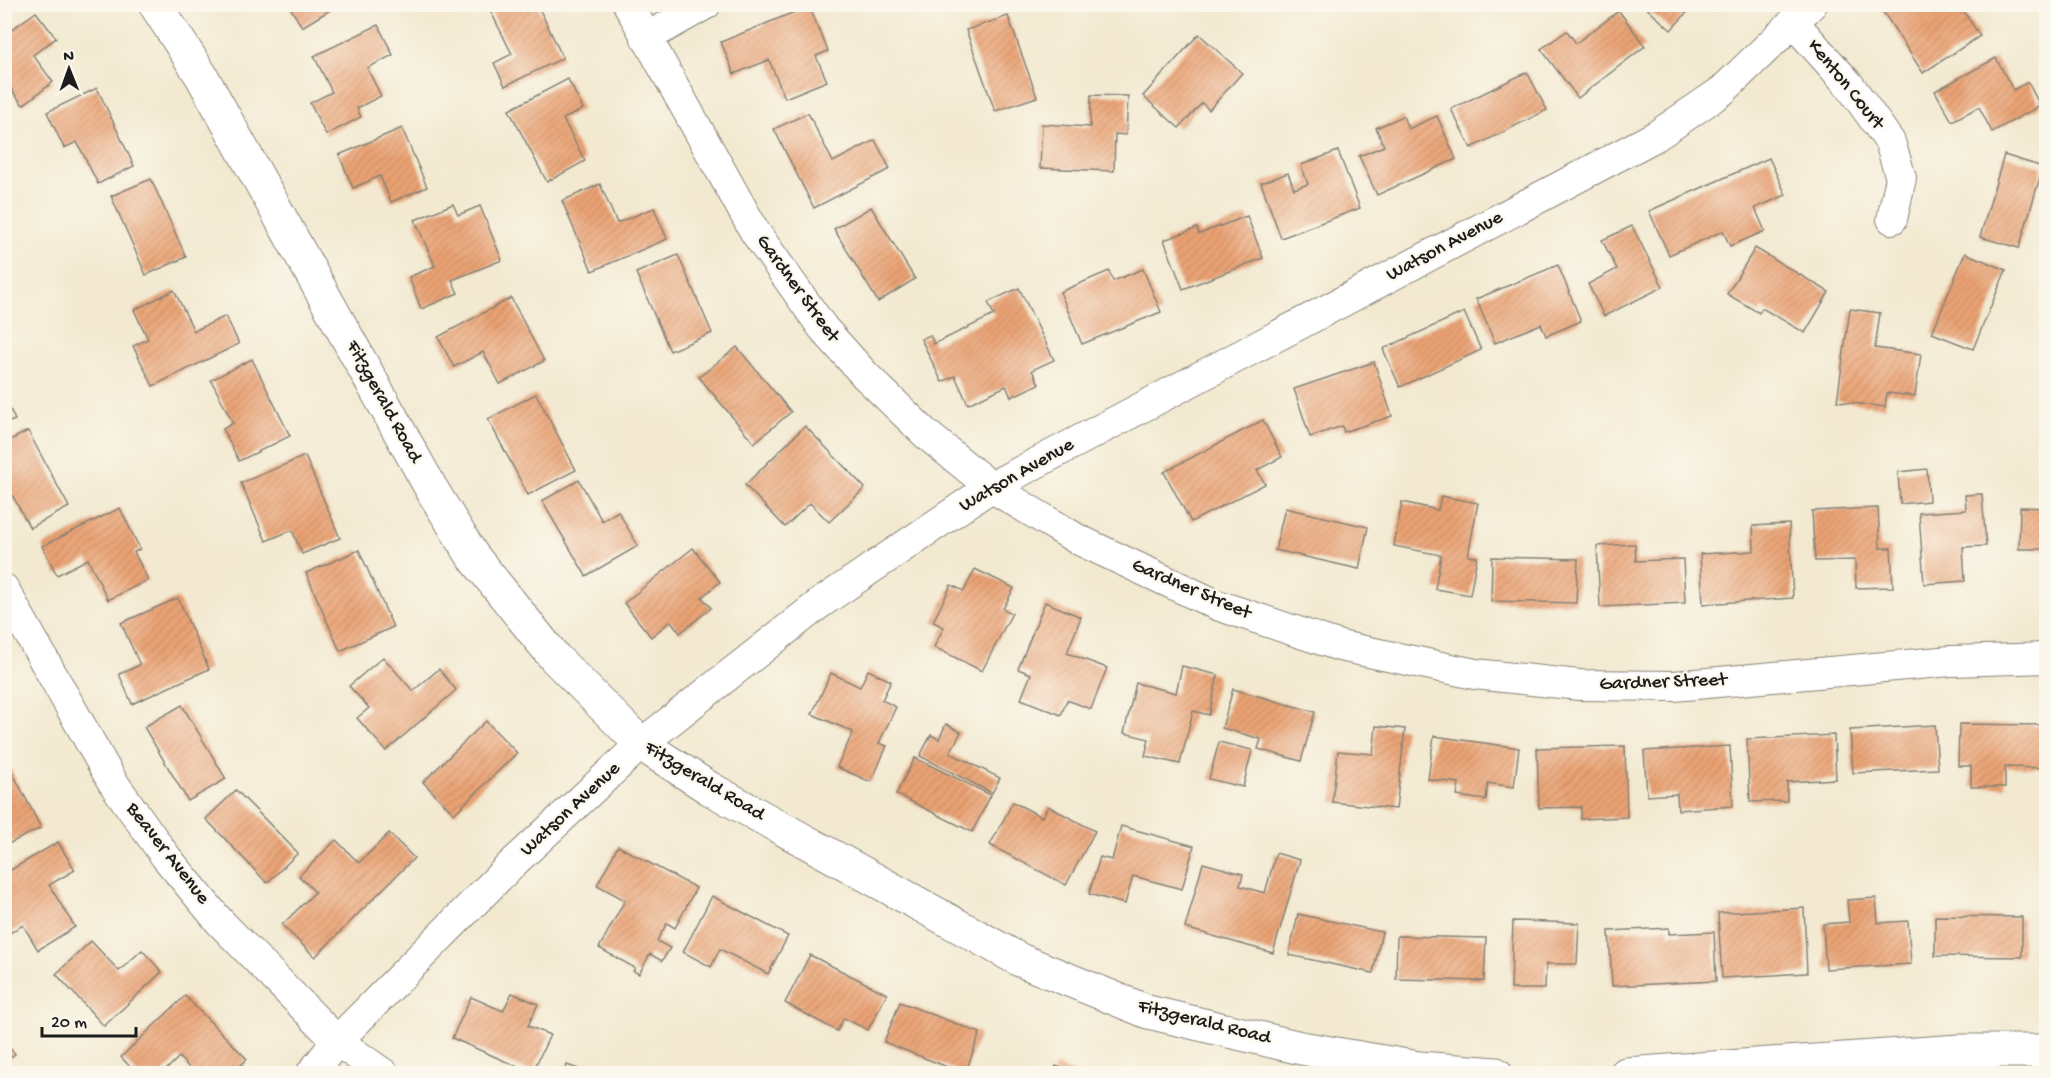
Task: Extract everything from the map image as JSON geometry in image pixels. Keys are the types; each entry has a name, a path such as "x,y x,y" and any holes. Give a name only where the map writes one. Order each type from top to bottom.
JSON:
{"main road":[{"name":"Fitzgerald Road","path":"155,4 201,75 432,490 472,555 555,658 641,744 710,788 1020,960 1148,1012 1301,1048 1419,1068 1496,1074"},
{"path":"1626,1074 1959,1052 2046,1051"}],"street":[{"name":"Gardner Street","path":"628,4 755,231 823,328 865,375 926,434 991,487 1077,538 1217,605 1340,646 1475,674 1579,685 1674,686 1951,661 2046,658"},
{"path":"646,38 706,4"},
{"name":"Watson Avenue","path":"311,1074 337,1041 510,866 641,744 819,604 991,487 1656,135 1722,91 1803,14"},
{"name":"Kenton Court","path":"1803,14 1850,87 1890,142 1901,178 1892,219"},
{"name":"Beaver Avenue","path":"4,589 112,781 166,857 220,922 337,1041 384,1074"}],"building":[{"path":"288,4 340,4 302,27"},
{"path":"487,4 537,4 563,58 505,86 494,63 512,54"},
{"path":"1642,4 1689,4 1692,7 1671,30"},
{"path":"1878,4 1959,4 1980,36 1923,73"},
{"path":"809,6 828,51 816,56 827,81 785,98 769,60 734,74 721,42"},
{"path":"1619,11 1645,46 1578,98 1541,49 1567,31 1576,43"},
{"path":"36,12 56,38 33,55 53,82 23,105 4,80 4,35"},
{"path":"1008,16 1037,97 995,111 966,30"},
{"path":"378,25 393,55 367,68 381,96 357,108 361,117 326,135 310,103 332,92 314,56"},
{"path":"1199,34 1242,73 1209,110 1202,103 1179,128 1143,96"},
{"path":"1996,58 2013,90 2028,82 2040,106 1992,132 1979,107 1952,121 1935,91"},
{"path":"1527,72 1547,110 1471,148 1451,109"},
{"path":"568,79 583,109 563,119 585,161 547,182 509,110"},
{"path":"97,88 134,166 98,184 77,142 64,148 47,112"},
{"path":"1091,95 1128,96 1126,135 1115,134 1114,171 1040,168 1042,124 1090,127"},
{"path":"808,113 833,162 875,140 890,169 814,208 774,129"},
{"path":"1403,116 1408,129 1437,116 1456,159 1377,195 1359,156 1384,146 1376,128"},
{"path":"402,128 427,187 391,202 380,176 353,188 339,155"},
{"path":"1338,151 1360,208 1281,238 1261,183 1288,173 1294,189 1308,184 1301,165"},
{"path":"2004,155 2043,167 2019,248 1980,237"},
{"path":"1769,158 1786,195 1755,208 1765,231 1730,246 1723,231 1669,255 1649,211"},
{"path":"151,179 186,257 146,275 111,196"},
{"path":"600,184 617,223 654,208 667,239 592,271 562,201"},
{"path":"453,204 458,215 480,206 502,260 452,280 458,293 421,309 409,277 435,266 415,220"},
{"path":"871,207 915,279 878,302 834,229"},
{"path":"1247,216 1263,258 1183,289 1164,240 1197,228 1199,234"},
{"path":"1632,226 1663,287 1604,316 1588,284 1617,269 1602,240"},
{"path":"1755,248 1829,292 1805,333 1762,308 1759,313 1727,294"},
{"path":"1965,253 2006,270 1973,349 1932,333"},
{"path":"678,255 712,333 670,351 636,273"},
{"path":"1558,265 1581,321 1546,336 1541,324 1495,343 1476,299"},
{"path":"1143,269 1161,312 1082,344 1060,292 1109,271 1113,281"},
{"path":"1019,288 1054,360 1032,370 1039,384 1011,397 1006,386 968,404 955,376 942,382 921,339 930,335 934,344 994,315 988,302"},
{"path":"174,290 194,331 226,316 239,344 153,386 133,346 148,339 134,310"},
{"path":"511,298 544,361 500,384 483,352 454,367 438,337"},
{"path":"1850,309 1880,313 1875,348 1921,354 1915,396 1887,393 1885,407 1837,401"},
{"path":"1464,312 1481,350 1400,387 1383,349"},
{"path":"737,347 791,412 754,443 699,377"},
{"path":"252,359 290,436 239,461 223,429 233,423 211,380"},
{"path":"1374,362 1392,416 1344,432 1342,426 1310,437 1294,389"},
{"path":"536,394 576,470 528,495 488,419"},
{"path":"4,396 15,420 4,424"},
{"path":"1263,420 1282,457 1257,470 1265,484 1191,522 1164,472"},
{"path":"805,426 865,488 829,522 810,503 785,527 745,485"},
{"path":"28,431 69,507 30,528 4,480 4,443"},
{"path":"305,456 340,538 302,554 292,530 266,541 241,483"},
{"path":"1927,469 1929,501 1900,504 1898,472"},
{"path":"579,480 602,521 618,511 638,546 586,576 542,501"},
{"path":"1982,494 1986,546 1963,547 1965,581 1924,584 1919,513 1966,510 1965,495"},
{"path":"1441,496 1478,503 1468,556 1477,557 1470,595 1435,589 1441,555 1394,546 1402,502 1438,510"},
{"path":"2020,507 2046,508 2046,549 2019,549"},
{"path":"120,508 140,549 134,552 148,580 108,600 88,559 57,575 42,546"},
{"path":"1285,508 1368,527 1359,569 1275,550"},
{"path":"1878,508 1880,548 1891,548 1893,587 1856,588 1855,560 1815,561 1812,511"},
{"path":"1789,524 1793,598 1703,604 1700,554 1754,551 1753,526"},
{"path":"1635,544 1636,561 1683,559 1685,603 1600,607 1597,546"},
{"path":"693,548 720,582 702,597 711,608 680,633 671,621 651,637 624,603"},
{"path":"359,550 393,627 340,651 306,573"},
{"path":"1492,557 1578,559 1576,603 1491,601"},
{"path":"975,569 1014,588 1003,609 1012,613 982,671 934,647 944,627 933,622 951,585 964,591"},
{"path":"178,598 209,669 132,704 119,674 140,665 121,623"},
{"path":"1045,602 1081,617 1067,653 1107,668 1091,709 1067,700 1061,715 1021,699 1031,674 1018,669"},
{"path":"383,657 413,691 439,669 456,690 386,751 357,718 369,708 349,686"},
{"path":"1182,666 1218,675 1209,715 1193,711 1180,764 1145,756 1149,739 1124,733 1136,683 1176,693"},
{"path":"868,670 891,681 882,700 896,707 879,743 887,746 871,782 837,767 853,732 812,714 831,673 860,687"},
{"path":"1233,689 1315,712 1301,761 1258,749 1261,739 1222,728"},
{"path":"182,705 226,779 188,801 144,727"},
{"path":"486,721 517,753 454,814 423,782"},
{"path":"946,724 961,732 950,753 1000,778 992,793 920,756 931,735 939,739"},
{"path":"1959,724 2046,725 2046,768 2005,767 2005,787 1971,787 1971,766 1958,766"},
{"path":"1935,725 1938,769 1853,773 1850,730"},
{"path":"1376,726 1405,729 1396,809 1332,802 1338,751 1373,754"},
{"path":"1834,735 1836,779 1787,782 1787,801 1750,802 1747,739"},
{"path":"1434,736 1519,748 1514,787 1488,783 1486,800 1457,796 1459,783 1428,779"},
{"path":"1219,742 1252,750 1243,787 1209,779"},
{"path":"1625,746 1627,817 1581,819 1581,807 1539,808 1537,748"},
{"path":"1730,746 1733,806 1678,810 1677,794 1647,796 1644,751"},
{"path":"4,756 41,828 4,846"},
{"path":"915,758 991,795 972,832 896,794"},
{"path":"236,790 298,853 267,883 206,819"},
{"path":"1013,802 1042,817 1048,806 1095,831 1066,885 990,845"},
{"path":"1121,826 1194,846 1182,889 1133,876 1125,904 1089,894 1100,857 1112,860"},
{"path":"389,833 414,858 315,957 282,925 315,892 299,876 336,840 359,863"},
{"path":"58,842 75,870 49,885 75,927 38,950 23,925 10,933 4,924 4,911 9,909 4,901 4,874"},
{"path":"618,846 696,888 675,928 667,923 657,941 670,948 662,961 650,954 639,974 633,971 635,968 599,948 625,900 597,885"},
{"path":"1276,853 1300,860 1273,953 1185,928 1203,863 1243,874 1240,886 1265,893"},
{"path":"712,896 788,936 768,974 720,949 711,967 683,952"},
{"path":"1876,898 1878,923 1908,921 1911,964 1826,969 1823,924 1849,922 1847,900"},
{"path":"1804,908 1807,973 1722,978 1718,913"},
{"path":"1298,914 1382,932 1373,973 1289,955"},
{"path":"1935,916 2022,917 2022,957 1935,956"},
{"path":"1513,921 1579,923 1577,964 1546,964 1545,989 1511,989"},
{"path":"1669,928 1669,934 1714,932 1716,981 1612,986 1609,931"},
{"path":"1397,936 1486,938 1484,981 1396,979"},
{"path":"91,941 119,971 142,950 162,972 104,1026 56,974"},
{"path":"810,955 887,994 868,1030 844,1018 837,1031 785,1003"},
{"path":"512,993 538,1004 528,1026 550,1035 532,1073 452,1038 471,997 503,1011"},
{"path":"185,996 247,1059 232,1074 195,1074 179,1057 162,1074 137,1074 121,1057"},
{"path":"900,1002 980,1033 965,1074 884,1042"},
{"path":"4,1042 15,1054 4,1062"},
{"path":"567,1065 590,1073 590,1074 564,1074"},
{"path":"1056,1066 1074,1073 1074,1074 1053,1074"}]}
